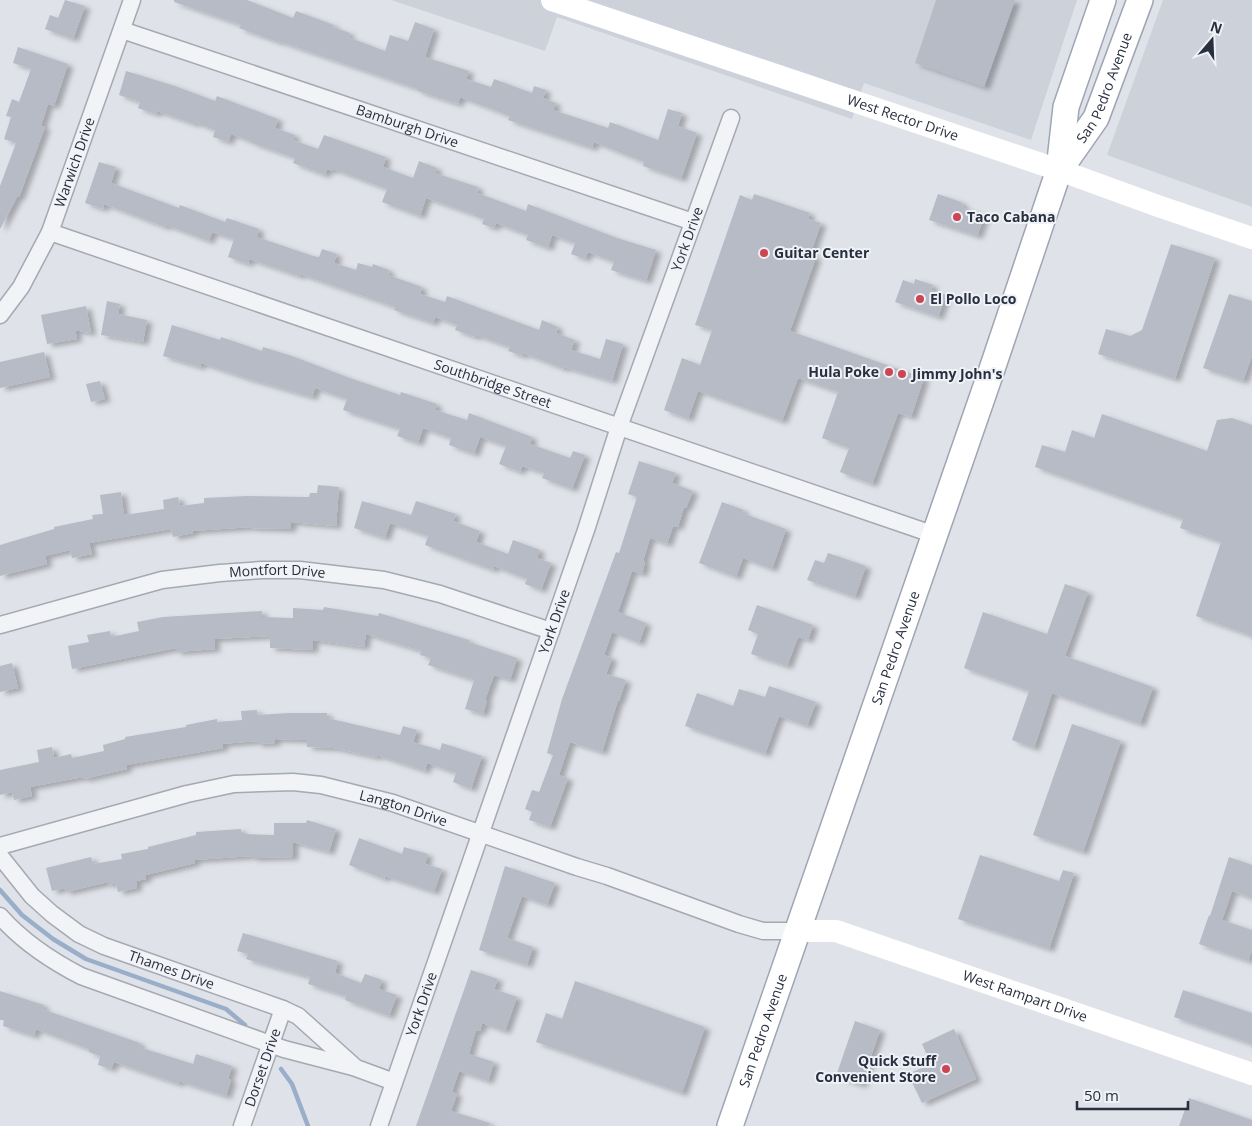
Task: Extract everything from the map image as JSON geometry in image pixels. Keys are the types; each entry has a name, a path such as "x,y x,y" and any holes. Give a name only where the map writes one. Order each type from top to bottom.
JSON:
{"main road":[{"name":"San Pedro Avenue","path":"730,1126 1059,170 1066,107 1103,0"},
{"name":"San Pedro Avenue","path":"1059,170 1096,118 1140,0"}],"street":[{"name":"Warwich Drive","path":"0,315 21,287 50,232 132,0"},
{"name":"West Rector Drive","path":"552,0 1059,170 1252,238"},
{"name":"Bamburgh Drive","path":"122,30 693,222"},
{"name":"York Drive","path":"378,1126 551,631 619,427 730,118"},
{"name":"Southbridge Street","path":"50,232 935,534"},
{"name":"Montfort Drive","path":"0,625 162,580 220,573 290,570 384,580 440,594 551,631"},
{"name":"Langton Drive","path":"0,846 187,794 234,784 293,782 337,789 393,803 607,876 739,924 763,931 797,931"},
{"name":"Thames Drive","path":"0,856 32,896 79,934 104,946 298,1016 356,1068"},
{"name":"Thames Drive","path":"0,916 20,936 52,959 82,976 284,1049 356,1068 394,1082"},
{"name":"West Rampart Drive","path":"797,931 836,931 1252,1074"},
{"name":"Dorset Drive","path":"242,1126 283,1009"}],"shaded area":[{"path":"391,0 1077,0 1031,140 864,83 852,119 557,17 545,51"},
{"path":"1163,0 1252,0 1252,207 1107,155"}],"building":[{"path":"65,0 85,6 73,39 45,29 50,15 58,18"},
{"path":"174,0 247,0 293,18 296,11 334,25 333,27 350,33 348,37 385,51 390,35 408,41 415,22 434,29 425,57 469,71 466,79 491,87 494,79 532,93 534,86 546,90 543,98 556,103 553,110 608,128 610,122 658,140 668,109 682,113 678,126 697,133 681,179 643,166 644,162 594,142 592,148 508,120 510,116 460,97 458,104 418,91 418,89 239,28 241,25 174,2"},
{"path":"936,0 1015,0 984,87 915,63"},
{"path":"18,47 68,64 54,106 48,104 41,126 45,127 19,197 17,197 0,229 0,186 16,143 4,139 11,117 6,116 12,99 19,102 31,69 13,63"},
{"path":"126,71 215,101 217,96 278,119 275,128 295,135 293,140 318,149 324,135 386,157 383,167 413,178 419,161 437,168 435,173 478,187 477,193 526,211 528,204 617,238 656,250 646,281 611,270 614,262 588,252 585,259 571,254 575,243 552,235 548,248 526,240 528,235 496,223 494,228 482,224 484,219 426,198 420,216 382,202 387,189 333,169 333,171 327,169 325,175 293,163 295,158 231,134 228,142 213,137 215,130 194,122 194,124 157,111 156,114 138,108 140,102 119,95"},
{"path":"99,162 116,167 111,183 179,208 180,205 225,222 227,218 259,229 257,237 313,256 319,257 322,249 337,254 334,263 356,270 358,263 372,267 373,264 389,270 388,275 422,287 420,294 445,302 447,296 539,330 542,320 558,327 556,333 575,340 571,350 600,359 606,339 623,344 612,381 564,367 564,369 523,353 523,356 508,351 510,347 455,330 457,325 435,317 433,323 394,310 395,307 300,274 299,276 249,259 248,264 228,257 234,239 212,232 209,241 104,204 103,209 85,203"},
{"path":"754,194 810,213 808,219 821,223 810,255 816,257 790,331 924,378 911,417 898,413 872,484 840,472 849,448 822,438 838,392 798,378 782,421 698,391 688,419 664,410 682,358 700,365 712,330 695,325 740,195 752,200"},
{"name":"Taco Cabana","path":"938,194 961,202 964,208 985,215 977,236 929,220"},
{"path":"1171,244 1215,258 1175,379 1098,354 1106,329 1130,336 1142,330"},
{"name":"El Pollo Loco","path":"915,279 933,285 931,290 946,295 938,317 895,302 903,280 914,284"},
{"path":"1229,294 1252,301 1252,356 1243,381 1203,368"},
{"path":"107,301 120,304 118,314 147,320 143,342 101,335"},
{"path":"86,306 91,333 75,330 77,339 47,344 41,315"},
{"path":"172,325 220,340 221,337 262,351 263,347 292,356 400,395 401,392 437,404 435,410 467,420 469,413 532,437 530,444 570,458 573,451 585,455 572,489 542,478 544,473 522,466 520,472 499,464 506,446 480,437 474,454 449,445 451,438 423,428 418,443 397,436 400,429 343,410 347,399 315,388 312,397 201,363 200,367 163,356"},
{"path":"44,352 50,377 0,388 0,362"},
{"path":"100,381 105,399 91,402 86,384"},
{"path":"1102,414 1207,451 1217,420 1232,418 1252,425 1252,636 1196,616 1221,542 1180,528 1183,519 1035,467 1042,445 1065,452 1072,430 1094,438"},
{"path":"639,461 676,473 672,483 693,491 686,508 684,507 678,527 673,526 667,544 650,538 643,561 645,562 642,574 632,571 618,612 646,623 639,643 612,632 604,655 612,658 606,674 626,680 602,752 570,742 559,775 568,778 550,827 529,820 532,812 525,809 532,790 539,792 553,755 547,753 562,699 616,552 619,553 637,497 628,494"},
{"path":"318,485 339,487 336,526 291,522 291,529 251,527 192,531 193,533 173,537 171,529 89,543 92,554 72,558 70,550 45,556 47,564 0,576 0,545 54,529 54,527 93,519 92,515 103,514 100,495 121,492 124,515 164,509 163,500 178,497 180,506 204,503 204,498 247,496 309,497 310,493 317,493"},
{"path":"362,501 411,515 416,501 456,514 453,521 480,531 476,542 508,554 513,540 540,550 537,558 551,563 541,590 525,584 527,579 494,566 493,570 425,545 428,536 390,523 385,538 354,528"},
{"path":"722,502 744,510 742,513 786,529 772,569 743,558 736,577 699,563"},
{"path":"828,553 866,566 855,597 807,580 815,560 824,563"},
{"path":"1065,584 1088,592 1065,656 1153,687 1140,724 1052,693 1034,748 1012,740 1029,691 964,668 983,612 1047,634"},
{"path":"757,605 813,625 808,640 798,637 787,666 751,654 758,634 748,630"},
{"path":"324,607 378,616 379,613 469,640 469,642 517,658 510,680 494,675 485,700 487,700 483,714 465,709 474,680 428,665 431,658 420,655 421,651 366,634 364,647 313,640 313,650 270,648 270,636 214,639 215,649 176,652 176,648 72,669 68,646 89,642 87,635 110,631 111,637 139,631 137,622 163,617 262,611 262,617 293,618 293,608 323,610"},
{"path":"12,663 18,688 0,692 0,666"},
{"path":"769,686 816,702 807,726 779,716 765,754 685,726 697,693 733,706 739,689 765,697"},
{"path":"257,710 257,715 327,713 327,718 400,735 403,726 417,730 413,742 440,750 442,743 482,756 471,789 453,782 456,773 427,763 425,771 377,755 376,757 334,748 307,747 307,740 275,739 275,743 257,744 257,741 222,744 223,748 126,765 127,769 84,779 83,777 30,787 32,796 14,800 12,792 0,795 0,770 39,762 37,750 52,747 54,758 71,754 72,758 104,751 103,745 125,739 125,737 186,727 186,725 217,719 217,722 242,720 241,711"},
{"path":"1072,724 1121,741 1083,852 1033,835"},
{"path":"307,820 336,829 329,852 293,842 293,857 252,858 252,856 194,860 195,863 146,875 146,879 136,881 137,888 118,892 116,883 108,885 108,882 66,892 65,888 52,891 46,868 91,857 93,864 122,859 121,854 148,849 148,847 196,835 196,832 241,829 241,834 274,835 274,823 306,823"},
{"path":"359,838 402,854 404,847 428,854 425,864 442,869 434,892 385,876 384,879 349,865"},
{"path":"980,855 1059,881 1063,870 1074,873 1049,949 958,919"},
{"path":"1229,857 1252,865 1252,898 1232,891 1222,920 1252,930 1252,950 1248,961 1199,944"},
{"path":"505,866 555,883 547,905 522,896 507,938 533,947 527,965 479,950"},
{"path":"243,933 338,961 335,973 361,983 365,974 382,980 379,989 397,995 389,1016 345,1000 346,996 308,984 310,977 246,959 248,954 237,951"},
{"path":"471,970 498,979 494,989 517,997 505,1031 482,1023 480,1031 476,1030 469,1054 494,1062 488,1081 459,1071 452,1092 457,1094 451,1111 490,1123 489,1126 416,1126"},
{"path":"575,981 705,1027 682,1093 536,1042 546,1013 562,1019"},
{"path":"1183,990 1252,1013 1252,1044 1174,1017"},
{"path":"0,991 44,1005 42,1009 140,1043 139,1047 193,1064 196,1054 232,1066 228,1079 231,1080 226,1096 179,1081 178,1084 114,1062 111,1069 98,1065 100,1056 89,1052 89,1049 36,1029 34,1036 3,1026 4,1020 0,1020"},
{"path":"855,1021 880,1030 861,1085 836,1076"},
{"name":"Quick Stuff Convenient Store","path":"954,1029 976,1079 922,1103 908,1074 931,1064 922,1044"},
{"path":"1189,1098 1252,1120 1252,1126 1179,1126"}],"waterway":[{"path":"0,890 22,915 53,939 86,959 226,1009 245,1025"},
{"path":"281,1069 292,1084 308,1126"}],"place":[{"name":"Taco Cabana","path":"957,217"},
{"name":"Guitar Center","path":"764,253"},
{"name":"El Pollo Loco","path":"920,299"},
{"name":"Hula Poke","path":"889,372"},
{"name":"Jimmy John's","path":"902,374"},
{"name":"Quick Stuff Convenient Store","path":"946,1069"}]}
